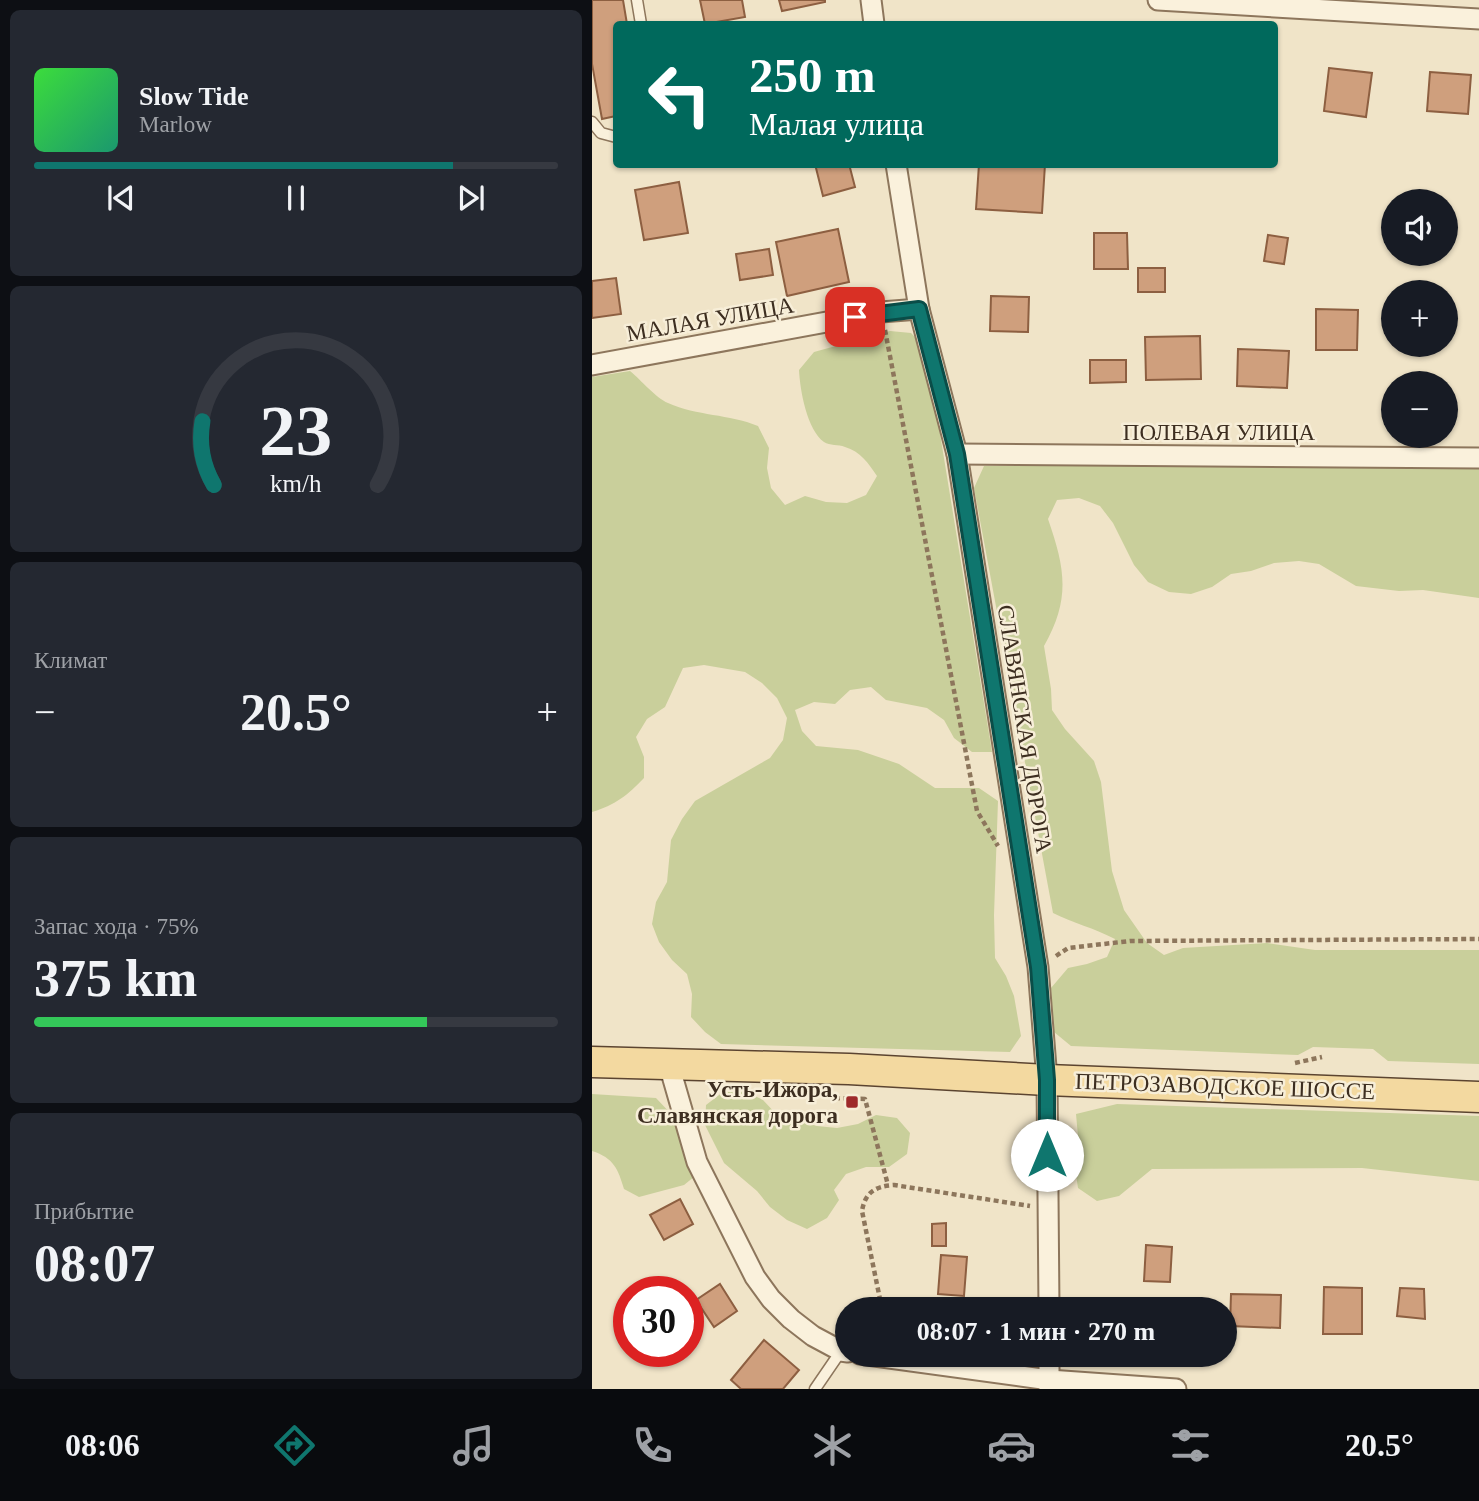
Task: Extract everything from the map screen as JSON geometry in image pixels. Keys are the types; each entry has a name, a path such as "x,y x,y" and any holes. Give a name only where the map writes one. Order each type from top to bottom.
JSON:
{"main road":[{"name":"ПЕТРОЗАВОДСКОЕ ШОССЕ","path":"592,1062 849,1069 1047,1080 1479,1097"}],"street":[{"path":"871,0 874,21"},
{"path":"1158,0 1435,8 1479,19"},
{"name":"СЛАВЯНСКАЯ ДОРОГА","path":"897,168 919,309 957,454 1038,967 1047,1080 1049,1297"},
{"name":"МАЛАЯ УЛИЦА","path":"592,365 881,312 919,309"},
{"name":"ПОЛЕВАЯ УЛИЦА","path":"957,454 1479,458"},
{"path":"669,1065 698,1162 755,1277 791,1320 813,1336 835,1346"},
{"path":"939,1367 1049,1384 1176,1389"}],"lane":[{"path":"637,0 640,21"},
{"path":"592,122 601,133 613,136"},
{"path":"815,1389 836,1367"}],"path":[{"path":"881,312 977,811 992,840 1000,848"},
{"path":"1038,967 1069,948 1130,941 1479,939"},
{"path":"835,1098 865,1099 888,1185"},
{"path":"880,1297 862,1211 863,1203 871,1191 888,1185 1048,1209"}],"green space":[{"path":"890,331 911,333 926,348 992,752 972,752 954,738 944,720 927,708 886,700 871,687 850,690 835,704 814,702 795,710 802,731 816,746 858,750 899,764 935,788 979,788 998,801 995,958 1014,996 1021,1036 1010,1052 721,1044 691,1017 692,994 687,974 659,942 652,924 656,902 667,882 671,840 682,819 695,801 770,758 783,740 787,718 777,698 762,683 745,672 704,665 683,668 665,707 647,719 636,737 644,757 644,778 621,799 592,812 592,377 630,371 663,401 758,426 769,448 767,468 771,488 785,505 805,496 826,502 847,503 866,495 877,476 860,455 842,446 826,443 818,436 806,409 799,370 814,352"},
{"path":"1479,465 1479,598 1423,590 1399,591 1356,586 1319,564 1299,561 1274,563 1231,574 1212,587 1191,594 1169,592 1148,582 1134,565 1113,523 1100,506 1079,498 1057,500 1048,519 1061,568 1062,598 1053,629 1044,646 1052,710 1094,761 1101,782 1112,871 1124,910 1147,943 1164,955 1183,948 1267,943 1315,950 1479,950 1479,1064 1388,1061 1373,1049 1313,1047 1298,1055 1071,1046 1054,1032 1051,988 1068,968 1107,957 1115,939 1053,913 974,488 984,466"},
{"path":"745,1091 763,1100 777,1115 817,1126 837,1128 858,1124 876,1115 897,1118 910,1133 907,1154 889,1167 866,1167 846,1174 834,1190 839,1200 827,1218 807,1229 787,1220 770,1207 757,1191 724,1163 705,1125 706,1105 723,1092"},
{"path":"592,1094 656,1098 688,1132 700,1172 684,1185 639,1197 624,1189 614,1165 592,1151"},
{"path":"1117,1104 1479,1116 1479,1181 1362,1168 1152,1169 1119,1196 1097,1201 1078,1188 1075,1168 1079,1147 1076,1114"}],"building":[{"path":"592,0 623,0 626,21 613,21 613,117 602,119 592,64"},
{"path":"700,0 742,0 745,17 704,21"},
{"path":"779,0 825,0 825,2 782,11"},
{"path":"1329,68 1372,73 1366,117 1324,111"},
{"path":"1430,72 1471,75 1468,114 1427,111"},
{"path":"816,168 850,168 855,187 823,196"},
{"path":"979,168 1045,168 1042,213 976,209"},
{"path":"679,182 688,233 644,240 635,190"},
{"path":"838,229 849,282 787,296 776,242"},
{"path":"1094,233 1127,233 1128,269 1094,269"},
{"path":"1268,235 1288,238 1284,264 1264,261"},
{"path":"769,249 773,275 740,280 736,254"},
{"path":"1138,268 1165,268 1165,292 1138,292"},
{"path":"616,278 621,314 592,318 592,281"},
{"path":"991,296 1029,297 1028,332 990,331"},
{"path":"1316,309 1358,310 1357,350 1316,350"},
{"path":"1200,336 1201,379 1146,380 1145,337"},
{"path":"1238,349 1289,351 1287,388 1237,386"},
{"path":"1090,360 1126,360 1126,382 1090,383"},
{"path":"680,1199 693,1224 664,1240 650,1215"},
{"path":"946,1223 946,1246 932,1246 932,1224"},
{"path":"1146,1245 1172,1247 1170,1282 1144,1281"},
{"path":"941,1255 967,1257 964,1296 938,1294"},
{"path":"720,1284 737,1311 714,1327 704,1312 704,1295"},
{"path":"1324,1287 1362,1288 1362,1334 1323,1334"},
{"path":"1400,1288 1424,1289 1425,1319 1397,1316"},
{"path":"1231,1294 1281,1295 1280,1328 1237,1326 1237,1297 1231,1297"},
{"path":"764,1340 799,1370 783,1389 741,1389 731,1380"}],"place":[{"name":"Усть-Ижора, Славянская дорога","path":"852,1102"}],"route":[{"path":"855,317 919,309 957,454 1038,967 1047,1080 1047,1155"}]}
